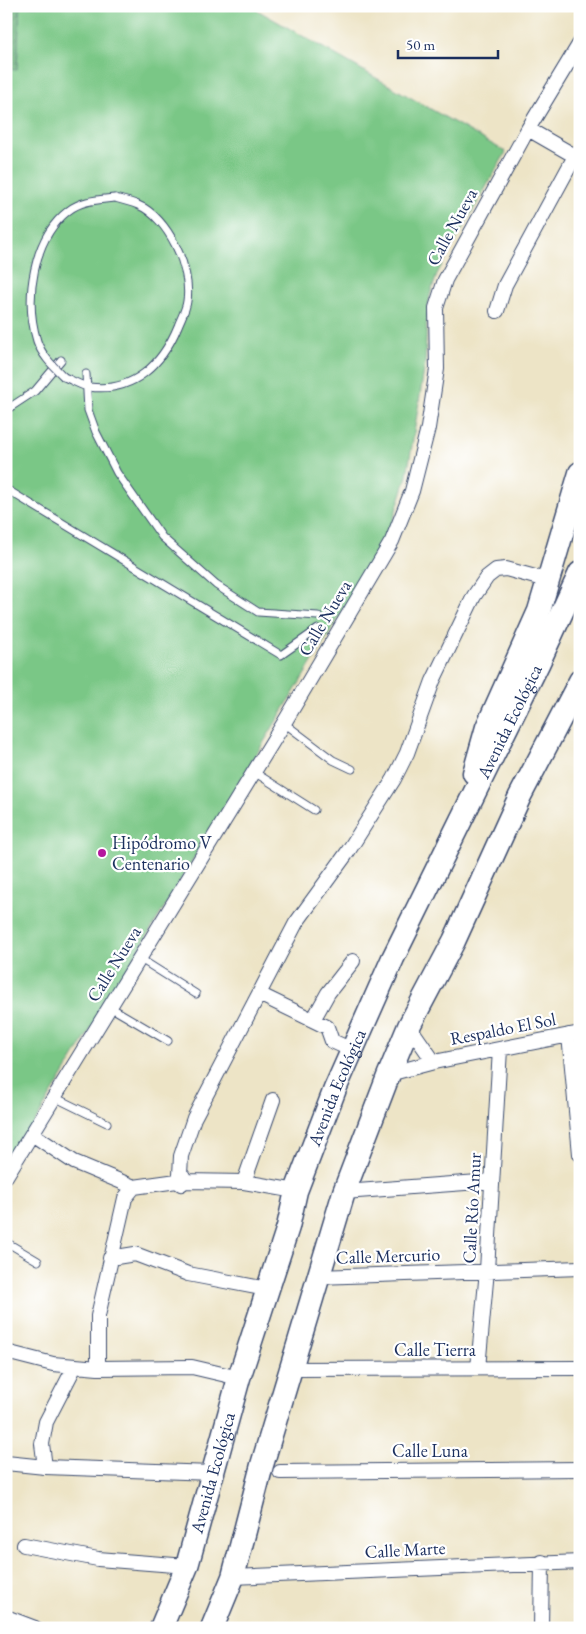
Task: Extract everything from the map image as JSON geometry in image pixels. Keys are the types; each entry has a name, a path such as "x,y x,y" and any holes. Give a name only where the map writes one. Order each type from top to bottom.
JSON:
{"main road":[{"path":"469,806 476,766 487,727 539,611 550,581 580,473"},
{"name":"Avenida Ecológica","path":"161,1628 187,1566 239,1378 288,1227 296,1191 352,1050 394,958 580,573"},
{"path":"212,1628 233,1577 291,1369 344,1192 389,1074 409,1026 454,942 520,796 580,681"}],"street":[{"name":"Calle Nueva","path":"6,1176 284,723 384,556 400,523 412,491 434,398 437,370 436,308 445,280 528,129 580,43"},
{"path":"497,311 505,285 578,156 528,129"},
{"path":"181,1179 184,1146 194,1118 296,923 348,853 394,779 407,753 433,682 474,596 487,577 496,570 506,569 550,581"},
{"path":"313,1020 328,993 353,961"},
{"path":"259,994 329,1028 332,1041 352,1050"},
{"name":"Respaldo El Sol","path":"409,1026 434,1062"},
{"path":"575,1034 580,1154"},
{"name":"Respaldo El Sol","path":"389,1074 434,1062 575,1034"},
{"name":"Calle Río Amur","path":"478,1368 487,1270 500,1049"},
{"path":"244,1182 273,1100"},
{"path":"32,1134 74,1162 134,1187 181,1179 244,1182 296,1191"},
{"path":"344,1192 492,1181"},
{"path":"98,1368 98,1316 125,1198 134,1187"},
{"path":"110,1258 135,1254 188,1274 267,1289"},
{"name":"Calle Mercurio","path":"318,1278 487,1270 580,1268"},
{"path":"6,1352 15,1353 36,1361 75,1366 98,1368 192,1367 239,1378"},
{"path":"45,1468 42,1444 45,1428 75,1366"},
{"name":"Calle Tierra","path":"291,1369 580,1368"},
{"path":"6,1463 45,1468 212,1473"},
{"name":"Calle Luna","path":"280,1472 580,1469"},
{"path":"24,1545 98,1559 187,1566"},
{"path":"541,1628 542,1562"},
{"name":"Calle Marte","path":"233,1577 542,1562 580,1562"},
{"path":"6,1617 36,1628"}],"lane":[{"path":"116,198 138,205 158,218 167,232 185,273 187,301 174,337 164,354 149,372 130,383 108,388 87,387 64,377 48,361 37,341 33,319 34,271 38,255 52,226 70,210 92,200 116,198"},
{"path":"6,410 35,391 61,360"},
{"path":"86,374 88,410 96,432 117,473 156,529 182,556 230,596 258,612 318,616"},
{"path":"6,489 281,655 318,629"},
{"path":"284,723 333,760 352,769"},
{"path":"254,772 314,810"},
{"path":"139,958 196,994"},
{"path":"110,1006 168,1041"},
{"path":"54,1096 107,1123"},
{"path":"6,1242 38,1261"}],"green space":[{"name":"Hipódromo V Centenario","path":"6,6 250,6 506,152 438,272 430,295 425,364 407,476 388,536 6,1170"},
{"path":"6,6 20,6 17,70 6,69"}],"place":[{"name":"Hipódromo V Centenario","path":"102,853"}]}
